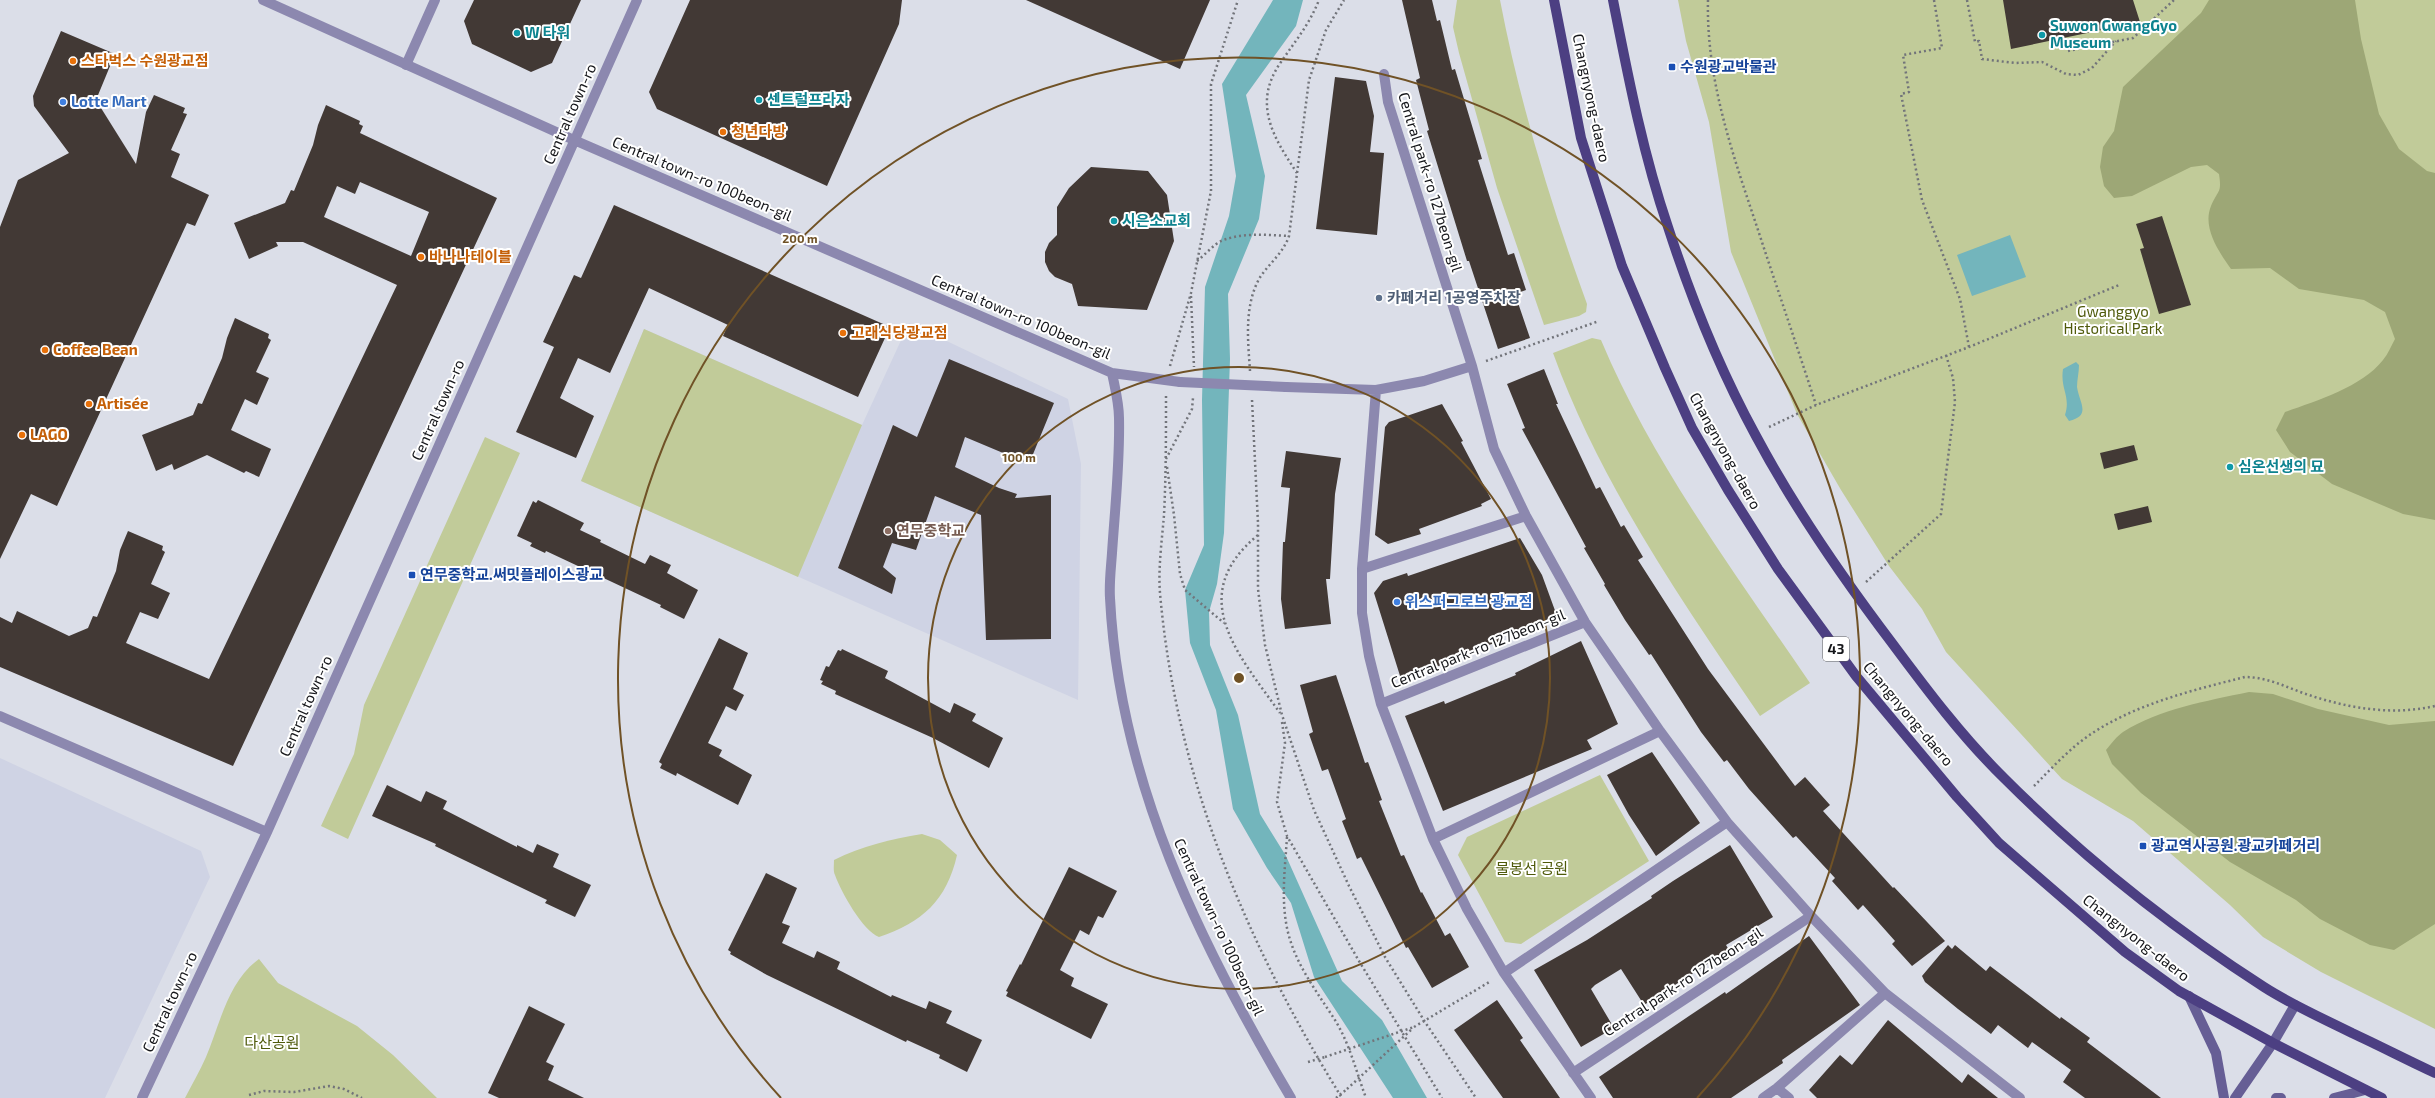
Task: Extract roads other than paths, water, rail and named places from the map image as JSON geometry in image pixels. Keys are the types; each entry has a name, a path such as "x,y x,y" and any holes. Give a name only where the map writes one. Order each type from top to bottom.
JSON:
{"main road":[{"name":"Changnyong-daero","path":"1554,0 1581,138 1622,266 1692,428 1728,490 1778,569 1856,676 1962,803 1999,843 2074,909 2126,952 2189,996 2273,1043 2382,1098"},
{"name":"Changnyong-daero","path":"1613,0 1629,78 1667,226 1712,340 1755,434 1791,498 1854,592 1960,730 2023,797 2114,879 2178,928 2266,988 2295,1005 2435,1073"}],"street":[{"name":"Central town-ro 100beon-gil","path":"263,0 574,140 1112,373 1119,417 1110,596 1122,698 1135,756 1151,811 1169,860 1193,914 1257,1040 1291,1098"},
{"path":"406,65 435,0"},
{"name":"Central town-ro","path":"142,1098 267,832 637,0"},
{"name":"Central park-ro 127beon-gil","path":"1384,74 1388,102 1472,366 1494,449 1526,516 1585,622 1660,731 1727,822 1811,916 1886,993 2020,1098"},
{"path":"1112,373 1180,382 1376,390 1424,381 1472,366"},
{"name":"Central park-ro 127beon-gil","path":"1376,390 1362,569 1362,613 1369,656 1381,704 1433,838 1467,909 1504,973 1591,1098"},
{"path":"1362,569 1526,516"},
{"name":"Central park-ro 127beon-gil","path":"1381,704 1585,622"},
{"path":"0,716 267,832"},
{"path":"1433,838 1660,731"},
{"path":"1504,973 1727,822"},
{"name":"Central park-ro 127beon-gil","path":"1573,1073 1811,916"},
{"path":"1763,1098 1777,1088 1886,993"},
{"path":"2189,996 2216,1053 2224,1098"},
{"path":"2235,1098 2273,1043 2295,1005"},
{"path":"1777,1088 1789,1098"},
{"path":"2334,1098 2365,1090"},
{"path":"2276,1098 2281,1098"}],"water":[{"path":"1273,0 1303,0 1296,26 1246,95 1265,176 1259,219 1228,294 1230,359 1224,533 1217,584 1209,612 1210,645 1238,715 1260,814 1286,856 1342,981 1382,1020 1427,1098 1393,1098 1314,977 1291,903 1267,868 1233,809 1216,710 1190,643 1185,590 1204,545 1202,400 1205,287 1229,216 1236,176 1222,84"},
{"path":"2010,235 2026,277 1972,296 1957,255"},
{"path":"2076,362 2079,365 2077,387 2082,412 2076,419 2069,421 2065,415 2067,403 2062,376 2063,369"}],"place":[{"name":"W 타워","path":"517,33"},
{"name":"Suwon GwangGyo Museum","path":"2042,35"},
{"name":"스타벅스 수원광교점","path":"73,61"},
{"name":"수원광교박물관","path":"1672,67"},
{"name":"센트럴프라자","path":"759,100"},
{"name":"Lotte Mart","path":"63,102"},
{"name":"청년다방","path":"723,132"},
{"name":"시은소교회","path":"1114,221"},
{"name":"바나나테이블","path":"421,257"},
{"name":"카페거리 1공영주차장","path":"1379,298"},
{"name":"고래식당광교점","path":"843,333"},
{"name":"Coffee Bean","path":"45,350"},
{"name":"Artisée","path":"89,404"},
{"name":"LAGO","path":"22,435"},
{"name":"심온선생의 묘","path":"2230,467"},
{"name":"연무중학교","path":"888,531"},
{"name":"연무중학교.써밋플레이스광교","path":"412,575"},
{"name":"위스퍼그로브 광교점","path":"1397,602"},
{"name":"광교역사공원.광교카페거리","path":"2143,846"}],"park label":[{"name":"Gwanggyo Historical Park","path":"2113,320"},
{"name":"물봉선 공원","path":"1532,869"},
{"name":"다산공원","path":"272,1043"}]}
